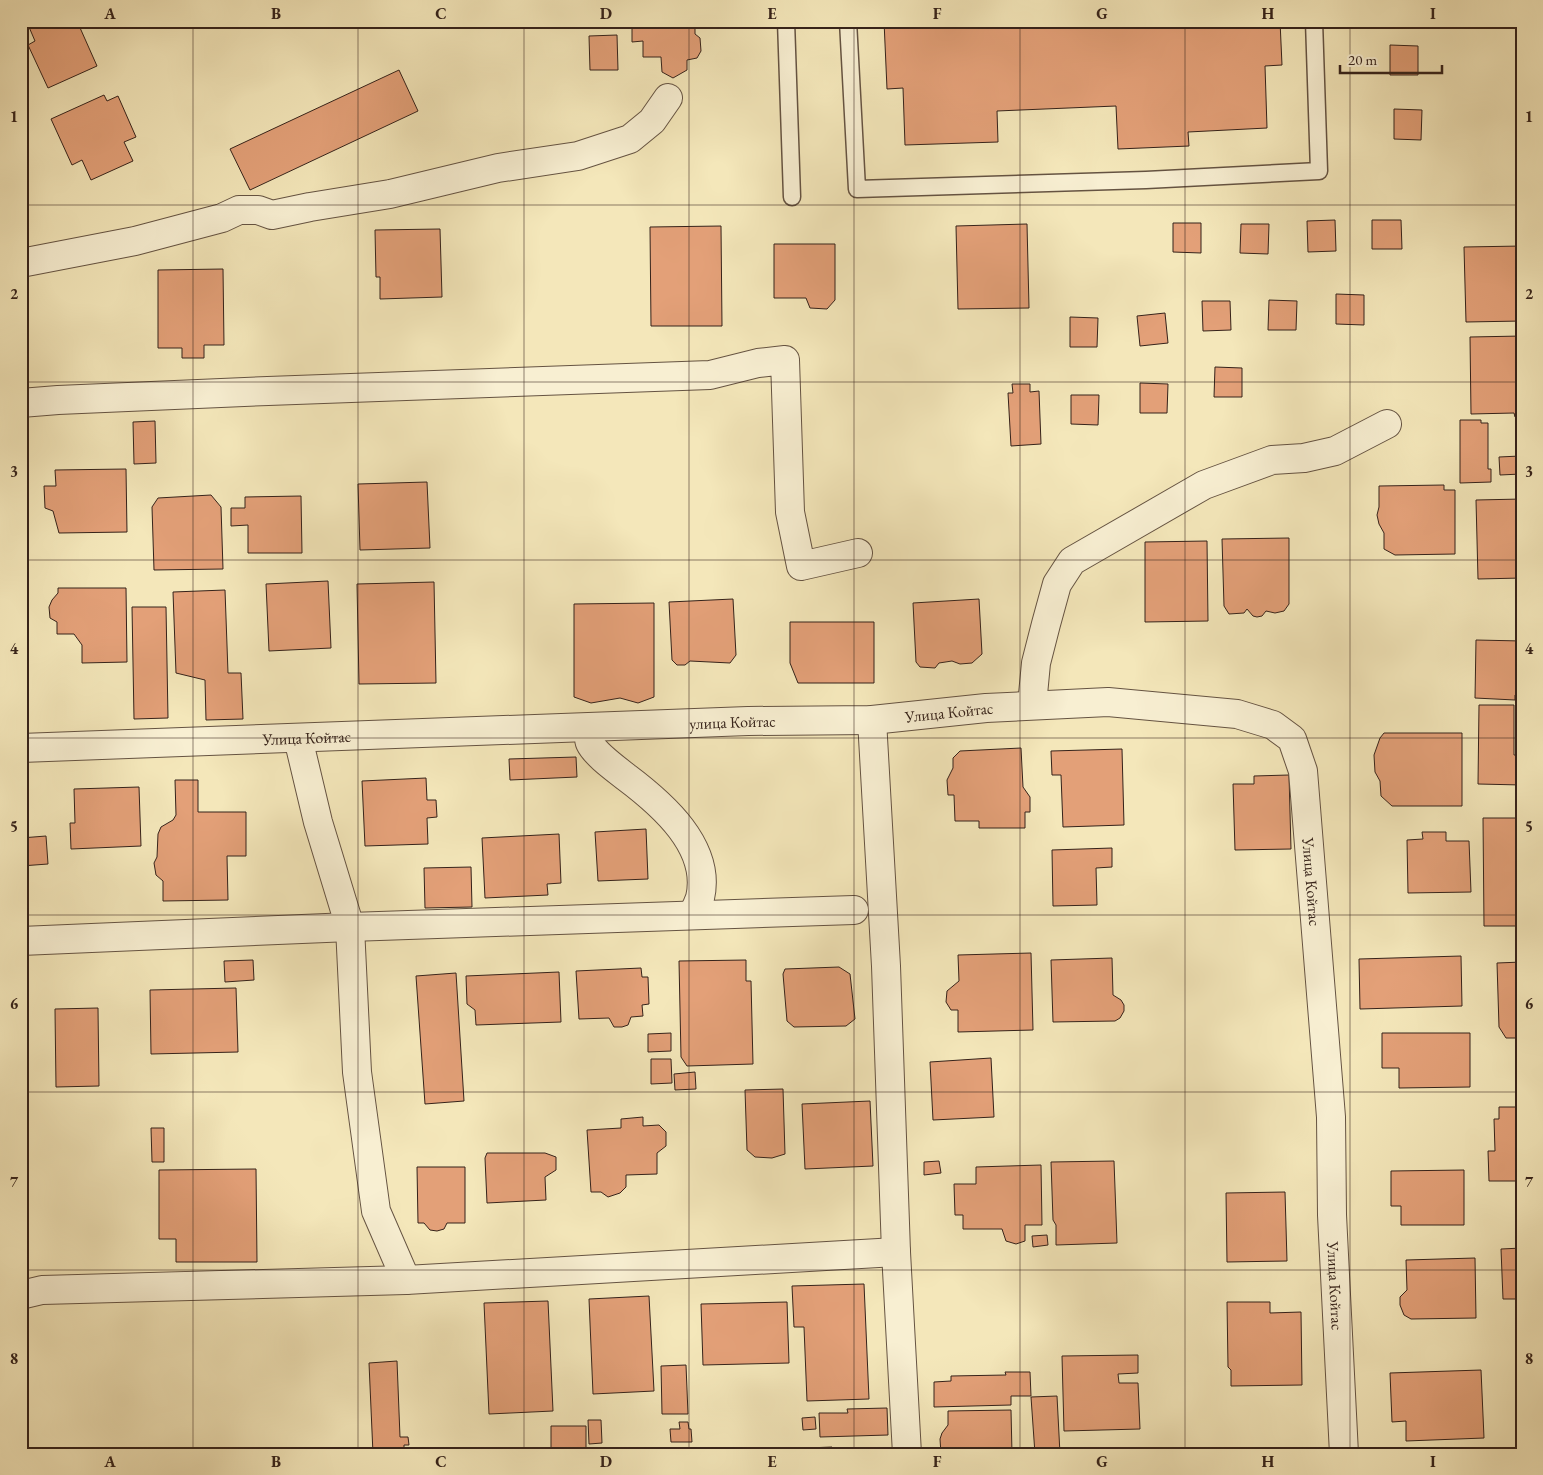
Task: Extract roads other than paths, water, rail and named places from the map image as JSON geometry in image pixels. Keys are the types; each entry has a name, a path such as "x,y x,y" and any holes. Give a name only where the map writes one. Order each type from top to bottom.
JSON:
{"street":[{"path":"21,263 135,242 222,218 239,210 258,210 272,215 390,194 498,168 578,156 630,139 652,121 668,98"},
{"path":"21,403 68,399 710,375 758,363 784,360 790,512 801,566 858,553"},
{"path":"1032,705 1036,663 1048,616 1057,584 1072,561 1204,485 1272,460 1304,458 1335,452 1387,424"},
{"name":"Улица Койтас","path":"872,720 986,708 1108,702 1237,714 1273,725 1292,739 1303,771 1331,1117 1333,1225 1344,1454"},
{"path":"872,720 886,966 896,1252 908,1454"},
{"name":"улица Койтас","path":"591,728 748,721 872,720"},
{"path":"591,728 589,743 605,760 640,787 677,821 694,849 701,877 700,898 692,915"},
{"name":"Улица Койтас","path":"21,748 591,728"},
{"path":"298,738 318,822 350,927 357,1072 376,1211 406,1280"},
{"path":"21,941 350,927 854,910"},
{"path":"21,1295 42,1290 406,1280 896,1252"}],"lane":[{"path":"786,21 792,197"},
{"path":"848,21 857,189 1146,180 1319,171 1314,21"}]}
